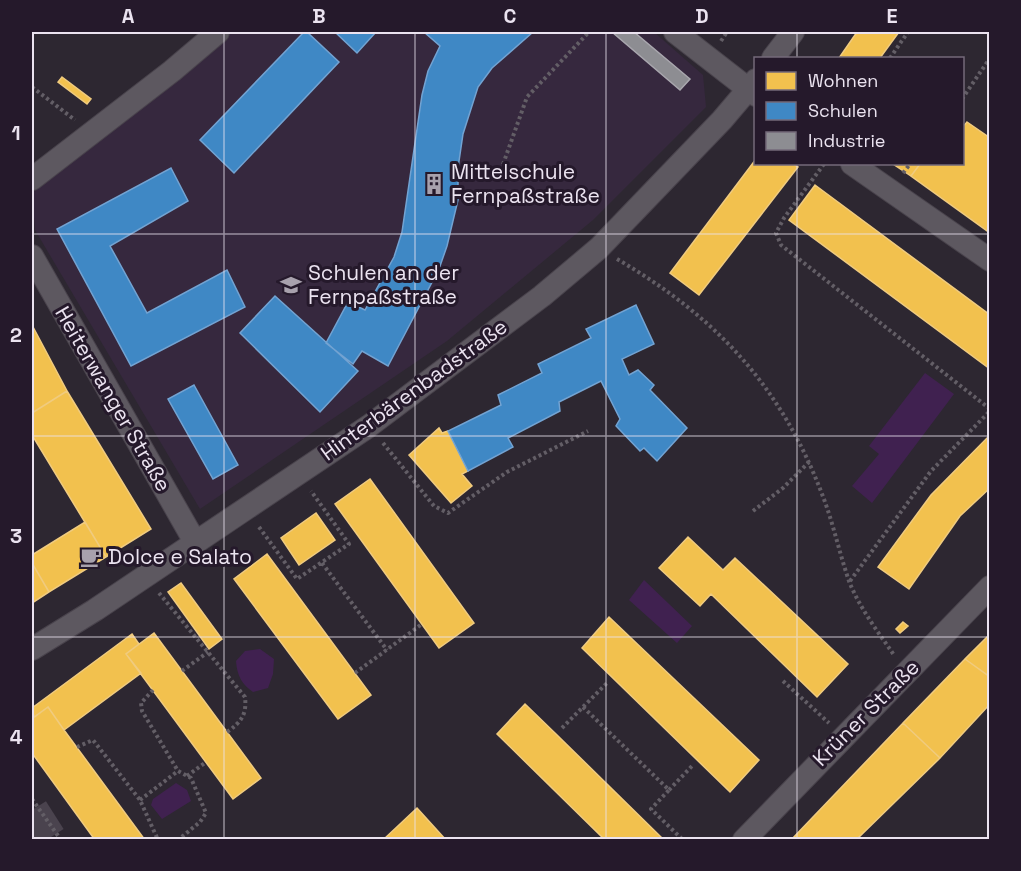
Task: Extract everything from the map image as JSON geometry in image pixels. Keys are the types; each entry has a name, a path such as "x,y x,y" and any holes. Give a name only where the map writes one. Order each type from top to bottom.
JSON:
{"street":[{"path":"32,179 86,135 172,71 218,32"},
{"path":"675,32 753,88"},
{"path":"774,57 793,32"},
{"name":"Hinterbärenbadstraße","path":"32,649 146,576 369,426 542,296 599,248 753,88"},
{"path":"853,165 990,260"},
{"name":"Heiterwanger Straße","path":"32,256 195,542"},
{"name":"Krüner Straße","path":"744,840 842,736 990,587"}],"path":[{"path":"501,170 528,97 589,32"},
{"path":"891,57 908,32"},
{"path":"964,97 990,58"},
{"path":"32,87 77,122 86,135"},
{"path":"823,165 784,218 776,233 781,245 990,410 931,471 849,581"},
{"path":"599,248 668,290 701,316 742,357 781,409 809,462 823,496 849,581 874,626 906,672"},
{"path":"369,426 434,506 448,513 507,472 588,431"},
{"path":"753,511 783,488 809,462"},
{"path":"246,508 297,579 321,563 349,544 298,473"},
{"path":"321,563 387,650"},
{"path":"146,576 245,697 246,711 240,723 227,732"},
{"path":"355,673 422,624"},
{"path":"182,671 208,652"},
{"path":"783,681 842,736"},
{"path":"562,728 608,682"},
{"path":"153,690 141,702 142,711 178,771 187,776 202,801 206,813 200,822 178,840"},
{"path":"583,707 669,790"},
{"path":"77,747 93,740 140,800 158,840"},
{"path":"187,776 206,762"},
{"path":"683,840 651,809 692,766"},
{"path":"140,800 178,771"},
{"path":"32,799 61,840"}],"shaded area":[{"name":"Schulen an der Fernpaßstraße","path":"231,32 654,32 703,75 706,107 593,220 447,341 200,509 35,230 32,193"},
{"path":"925,373 954,394 872,503 852,486 879,454 869,446"},
{"path":"644,580 692,626 677,643 629,600"},
{"path":"260,649 274,659 273,674 268,688 253,692 241,679 236,661 245,651"},
{"path":"176,783 187,790 191,801 162,819 151,805 153,799"}],"building: Wohnen":[{"path":"857,32 899,32 881,57 840,57"},
{"path":"62,77 91,99 87,104 58,82"},
{"path":"967,122 990,138 990,233 911,176 919,165 964,165 964,126"},
{"path":"754,162 754,165 795,165 798,167 699,295 670,273"},
{"path":"894,165 919,165 911,176"},
{"path":"815,185 990,315 990,369 789,220"},
{"path":"32,325 67,391 32,413"},
{"path":"67,391 151,529 106,557 32,435 32,413"},
{"path":"439,428 442,433 448,431 468,471 462,474 472,486 451,503 409,455"},
{"path":"990,435 990,488 960,516 909,589 878,567 931,495"},
{"path":"370,479 474,623 439,648 335,504"},
{"path":"316,513 335,540 299,565 281,538"},
{"path":"85,522 106,557 49,592 32,563 32,555"},
{"path":"688,537 723,570 735,558 848,664 817,697 711,594 700,606 659,568"},
{"path":"267,554 371,695 338,719 234,579"},
{"path":"32,563 49,592 32,603"},
{"path":"181,583 222,639 209,649 168,592"},
{"path":"609,617 759,760 730,792 582,648"},
{"path":"903,622 908,626 900,633 896,629"},
{"path":"154,633 261,778 233,799 126,654"},
{"path":"132,634 139,644 126,654 141,673 64,730 48,707 34,717 32,708"},
{"path":"990,634 990,677 965,659"},
{"path":"965,659 990,677 990,704 940,758 903,723"},
{"path":"525,704 664,840 605,840 497,734"},
{"path":"48,707 145,840 95,840 32,753 32,719"},
{"path":"903,723 940,758 856,840 791,840"},
{"path":"417,808 446,840 384,840 384,839"}],"building: Schulen":[{"path":"304,32 307,32 339,62 234,173 200,140"},
{"path":"335,32 376,32 357,53"},
{"name":"Mittelschule Fernpaßstraße","path":"424,32 533,32 492,68 478,87 463,134 458,168 458,200 447,246 439,269 388,366 362,351 353,364 326,343 348,302 365,310 394,257 402,232 422,95 428,71 440,46"},
{"path":"171,168 188,201 110,246 147,313 227,270 245,307 131,366 57,229"},
{"path":"275,296 358,371 320,412 240,333"},
{"path":"636,305 654,344 622,359 629,375 638,370 654,385 650,390 687,428 657,461 644,448 640,451 616,426 620,419 601,381 559,402 560,411 508,438 513,447 468,471 448,431 501,405 498,395 542,373 538,364 591,338 586,329"},
{"path":"194,385 238,465 213,479 168,399"}],"building: Industrie":[{"path":"612,32 634,32 690,79 680,90"}],"tunnel":[{"path":"32,810 51,840"}],"place":[{"name":"Mittelschule Fernpaßstraße","path":"434,184"},
{"name":"Schulen an der Fernpaßstraße","path":"291,285"},
{"name":"Dolce e Salato","path":"91,557"}]}
